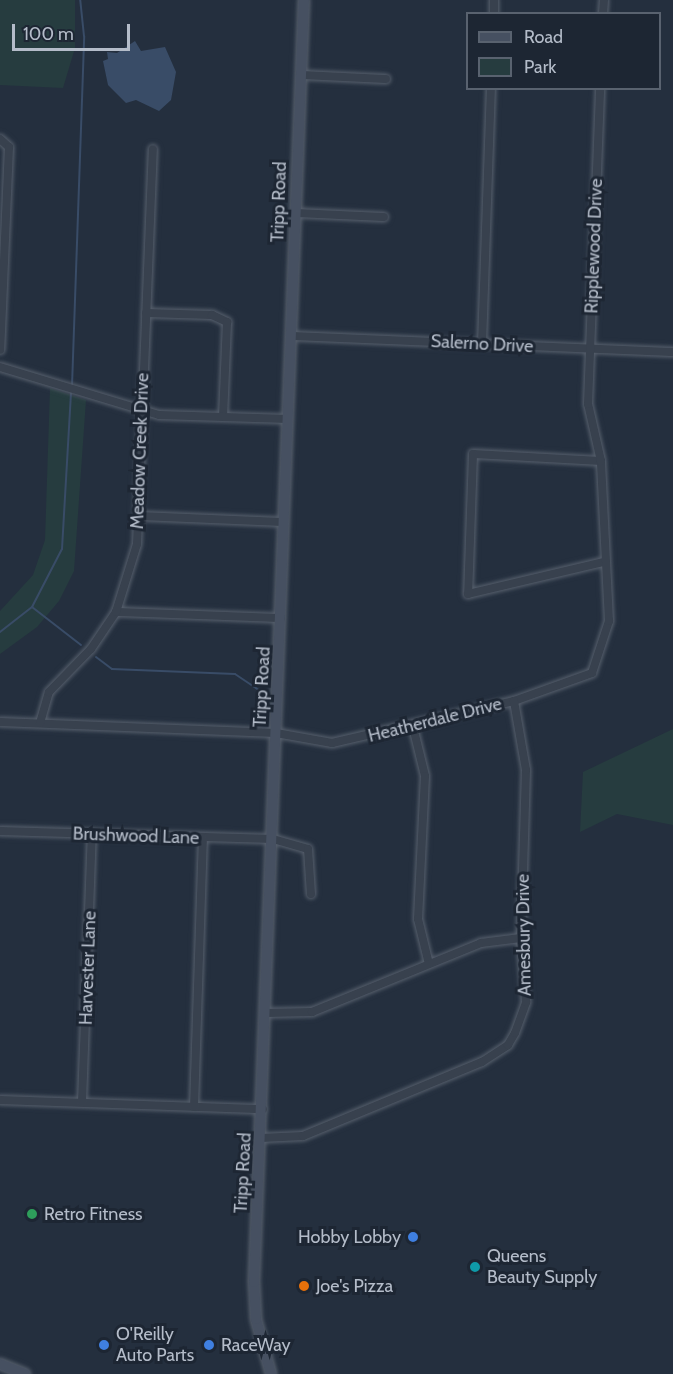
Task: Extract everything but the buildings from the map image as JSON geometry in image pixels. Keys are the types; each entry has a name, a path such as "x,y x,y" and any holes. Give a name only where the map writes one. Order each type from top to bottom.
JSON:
{"street":[{"name":"Tripp Road","path":"269,1371 254,1302 304,0"},
{"path":"301,75 386,79"},
{"path":"482,344 491,90"},
{"name":"Ripplewood Drive","path":"588,404 600,90"},
{"path":"0,139 8,144 0,350"},
{"name":"Meadow Creek Drive","path":"40,723 49,692 91,649 116,612 130,573 138,516 153,149"},
{"path":"295,213 384,218"},
{"path":"146,313 212,315 226,322 223,416"},
{"name":"Salerno Drive","path":"291,336 673,352"},
{"path":"0,367 142,410 174,417 223,416 288,419"},
{"name":"Heatherdale Drive","path":"0,722 276,733 332,743 413,727 514,700 599,666 609,621 603,562 601,461 588,404"},
{"path":"601,461 473,454 468,594 603,562"},
{"path":"138,516 284,522"},
{"path":"116,612 281,618"},
{"name":"Amesbury Drive","path":"261,1138 303,1136 482,1062 508,1045 526,1002 521,938 526,770 514,700"},
{"path":"413,727 425,776 418,919 429,964"},
{"name":"Brushwood Lane","path":"0,831 273,839 308,849 311,894"},
{"name":"Harvester Lane","path":"82,1102 92,833"},
{"path":"194,1107 203,838"},
{"path":"266,1013 312,1012 481,943 521,938"},
{"path":"0,1100 263,1109"},
{"path":"0,1364 24,1374"}],"green space":[{"path":"0,0 75,0 75,48 63,88 0,85"},
{"path":"50,388 86,400 74,571 59,601 37,627 0,654 0,611 33,575 45,540"},
{"path":"673,729 673,825 617,814 580,832 583,772"}],"water":[{"path":"135,41 141,51 165,47 176,72 171,100 159,111 136,100 126,103 108,85 103,61 108,59 107,52 117,53"}],"waterway":[{"path":"72,386 84,36 80,0"},
{"path":"0,632 32,607 62,549 71,392"},
{"path":"32,607 81,645"},
{"path":"96,657 112,669 235,674 262,692"}],"place":[{"name":"Retro Fitness","path":"32,1214"},
{"name":"Hobby Lobby","path":"413,1237"},
{"name":"Queens Beauty Supply","path":"475,1267"},
{"name":"Joe's Pizza","path":"304,1286"},
{"name":"O'Reilly Auto Parts","path":"104,1345"},
{"name":"RaceWay","path":"209,1345"}]}
